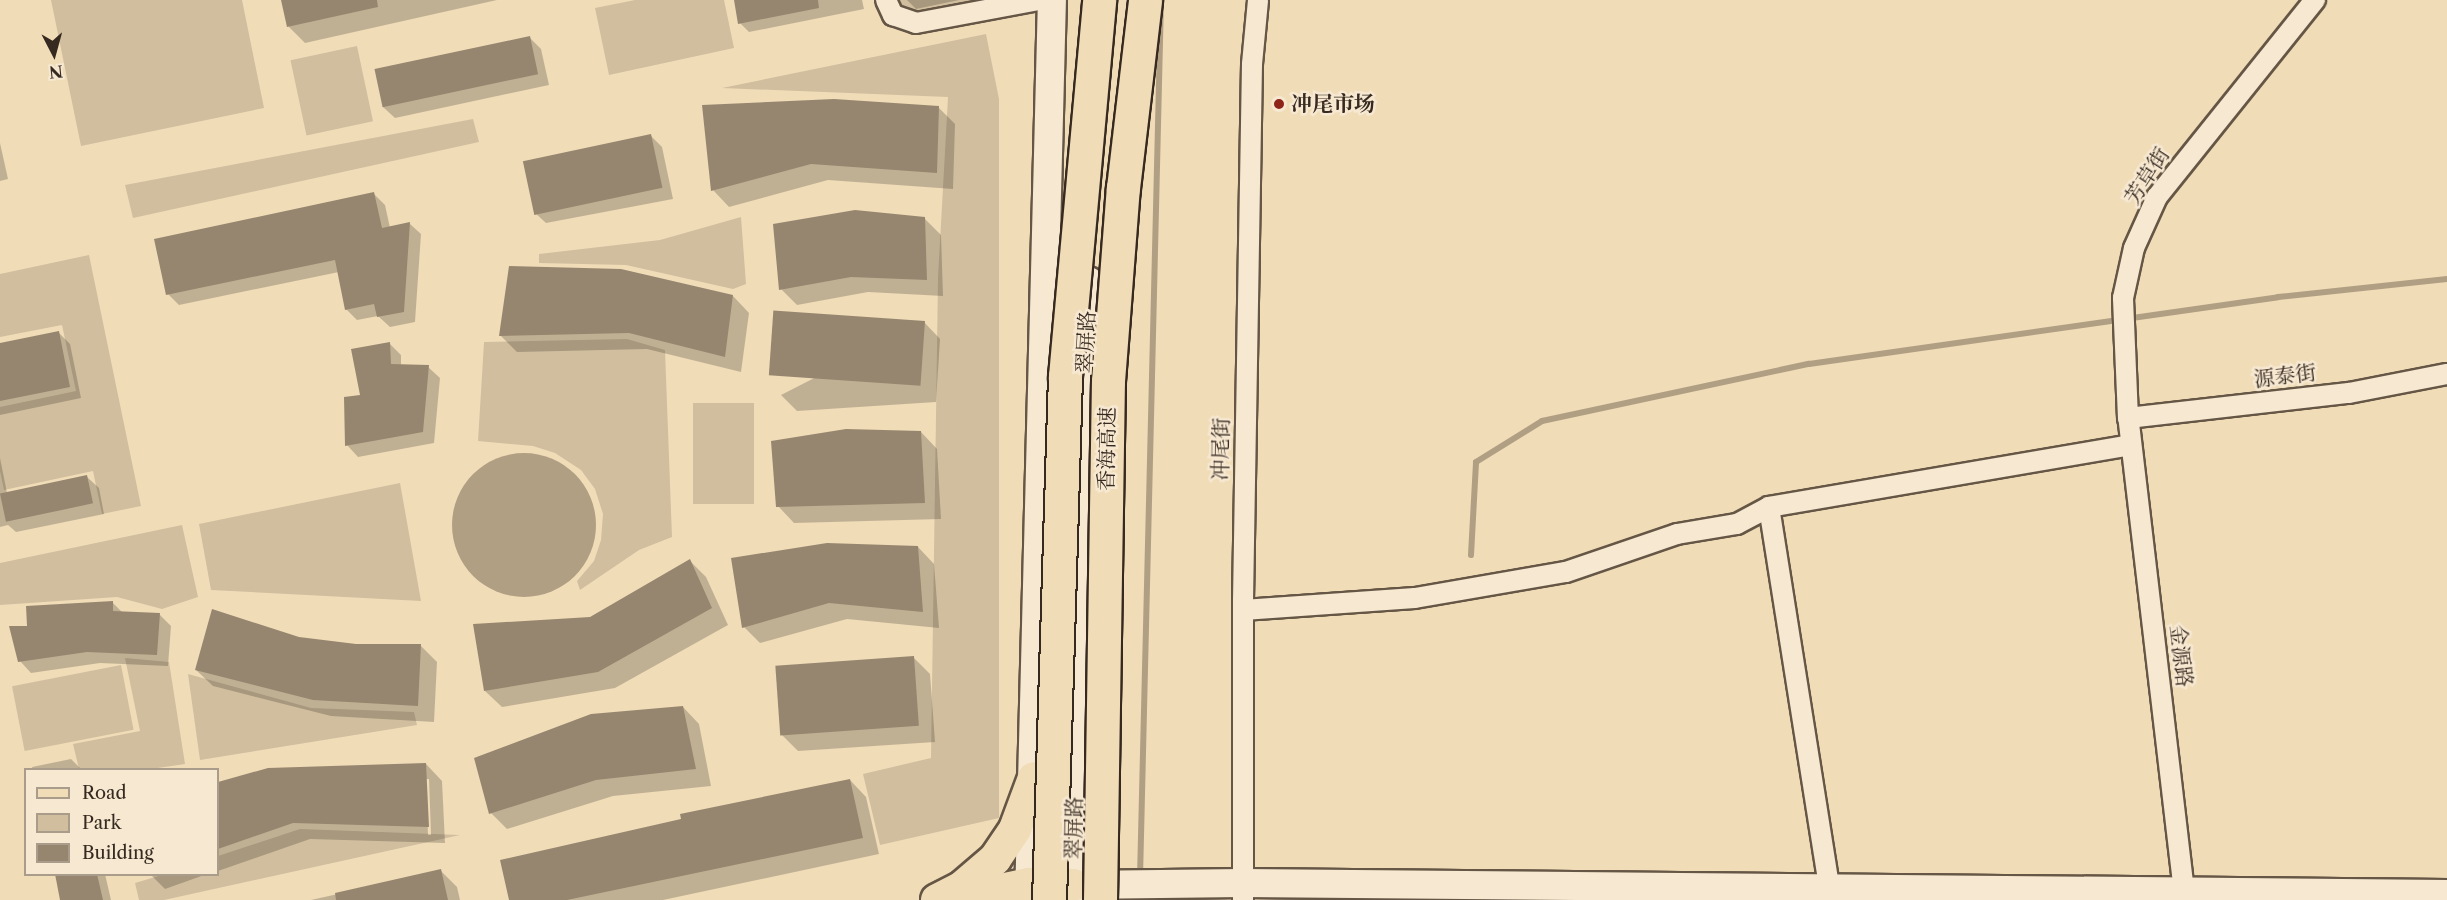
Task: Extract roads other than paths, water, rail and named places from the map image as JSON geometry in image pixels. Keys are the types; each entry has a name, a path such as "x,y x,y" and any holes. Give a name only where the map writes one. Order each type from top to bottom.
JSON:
{"highway":[{"name":"香海高速","path":"1069,893 1065,376 1101,0"},
{"name":"香海高速","path":"1069,893 1123,188 1145,0"}],"main road":[{"name":"翠屏路","path":"1052,0 1034,778 1069,893"},
{"path":"937,900 961,888 995,859 1016,829 1034,778"},
{"path":"951,900 1069,893 1154,884 1243,891 1830,890 2186,897 2447,894"}],"street":[{"path":"886,0 893,15 916,23 1039,0"},
{"name":"冲尾街","path":"1243,891 1243,610 1251,76 1258,0"},
{"name":"芳草街","path":"2128,418 2122,305 2134,248 2157,197 2315,0"},
{"name":"源泰街","path":"2128,418 2349,393 2447,374"},
{"name":"金源路","path":"2128,418 2186,897"},
{"path":"1243,610 1415,598 1566,572 1677,534 1737,524 1769,507 2131,445"},
{"path":"1769,507 1830,890"}],"waterway":[{"path":"1140,878 1161,0"},
{"path":"1471,555 1476,462 1542,421 1809,364 2278,297 2447,279"}],"place":[{"name":"冲尾市场","path":"1279,104"}]}
